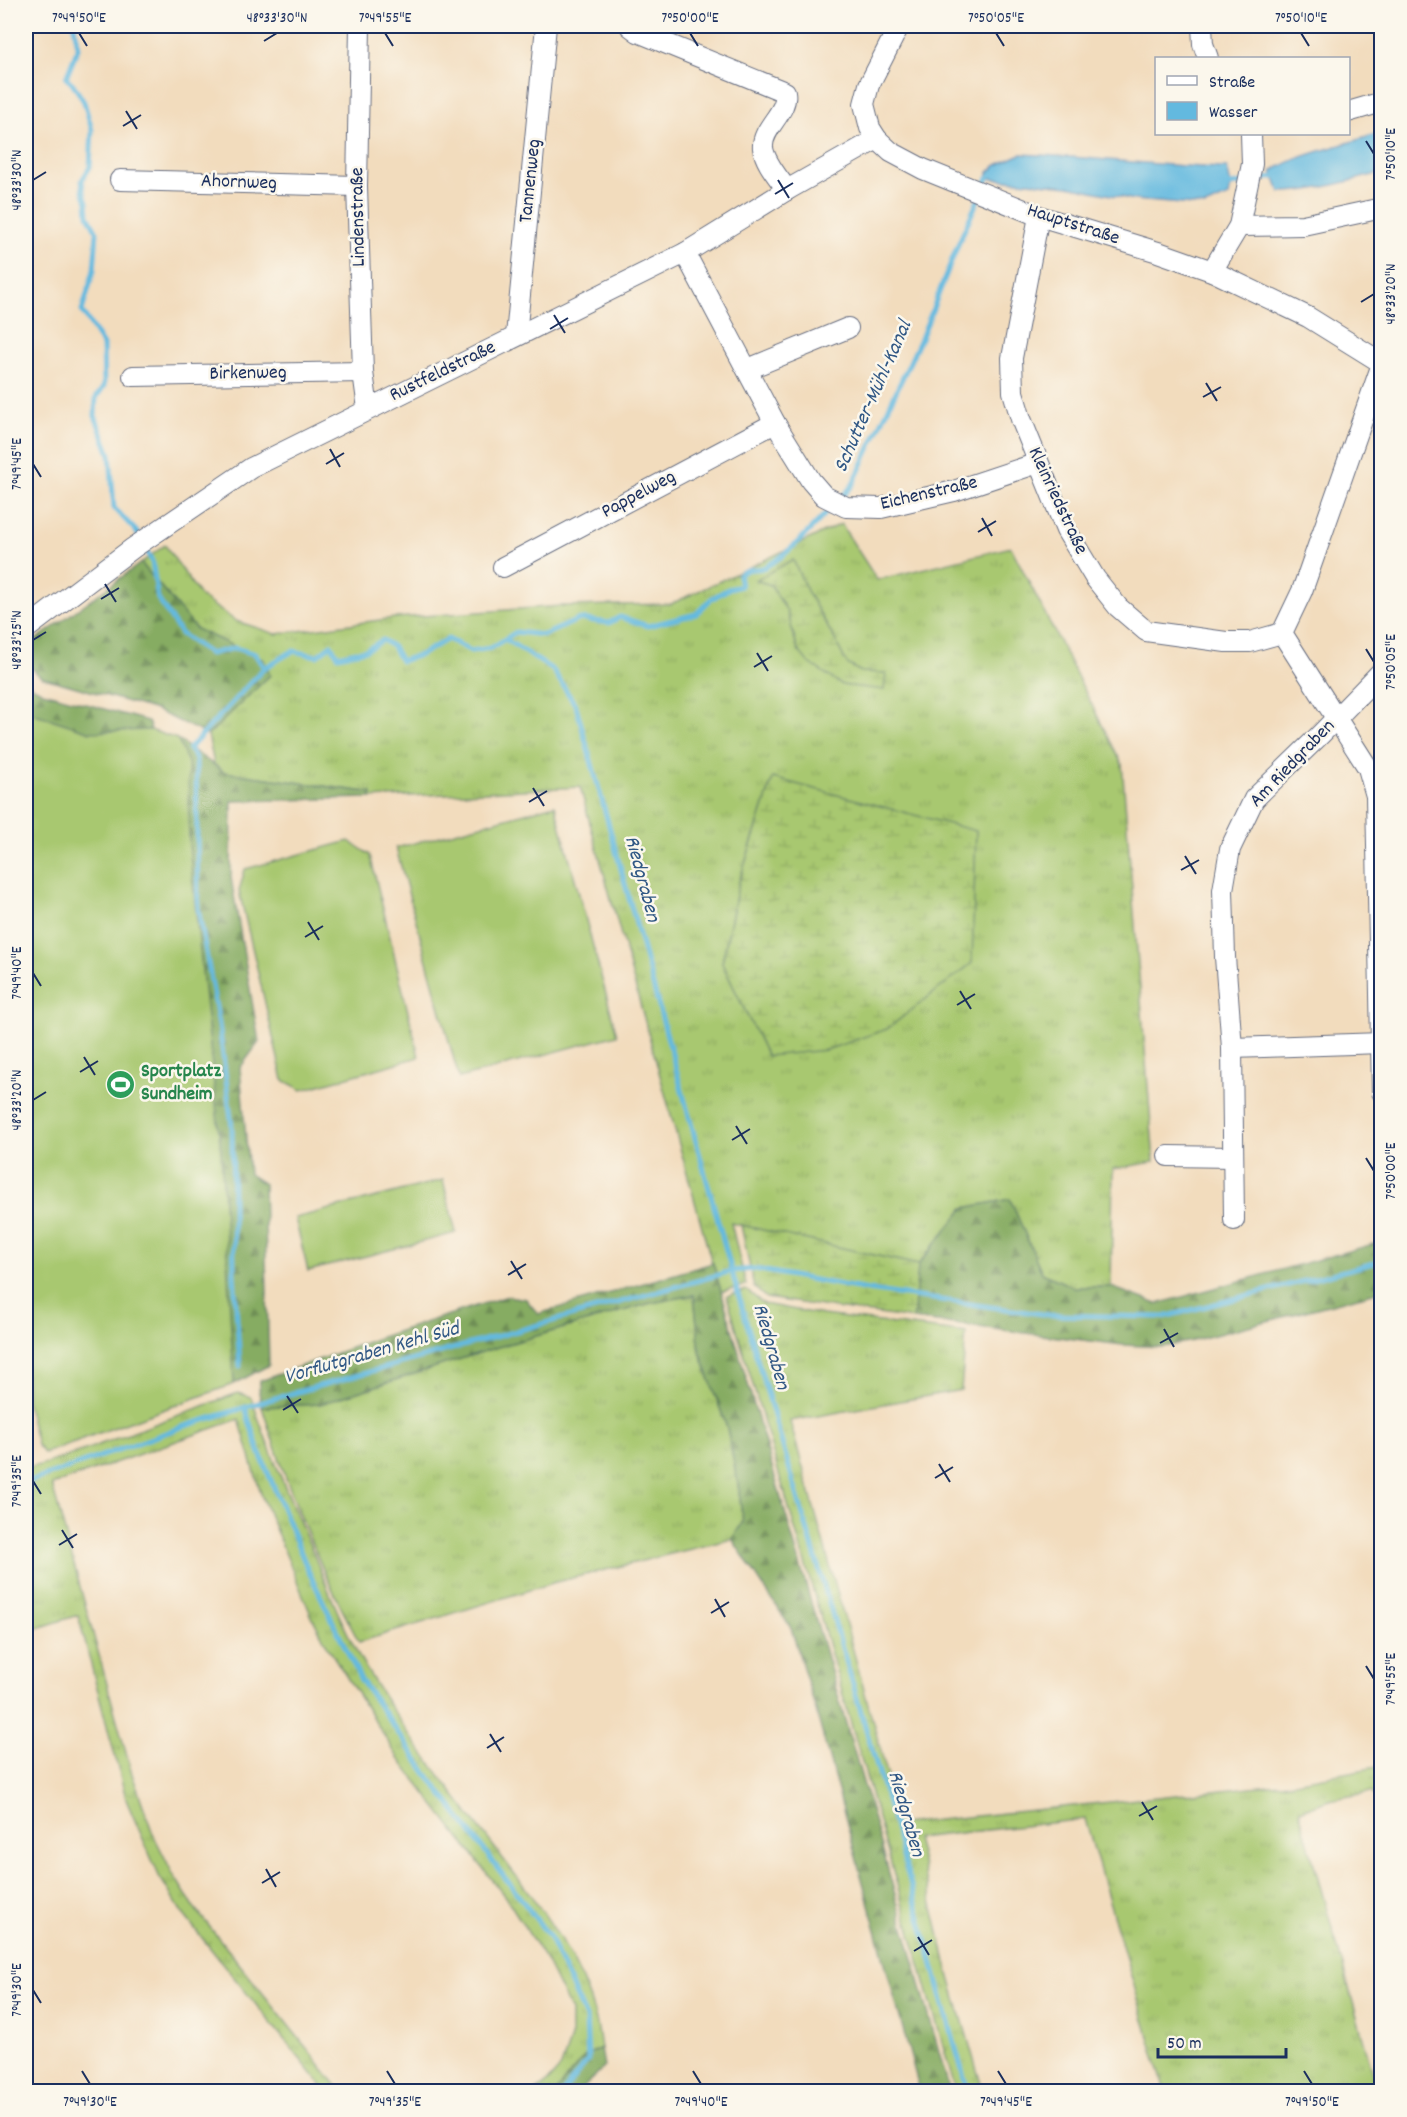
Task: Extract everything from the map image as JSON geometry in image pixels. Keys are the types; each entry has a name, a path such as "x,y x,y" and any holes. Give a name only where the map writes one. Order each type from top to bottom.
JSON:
{"street":[{"name":"Lindenstraße","path":"360,26 357,186 363,372 368,408"},
{"name":"Tannenweg","path":"516,336 546,26"},
{"path":"630,26 638,32 785,92 786,99 765,137 763,146 765,156 786,190"},
{"path":"877,139 870,128 864,104 869,85 899,26"},
{"path":"1202,26 1203,44 1208,57"},
{"path":"1350,111 1382,102"},
{"path":"1212,271 1239,226 1252,164 1254,135"},
{"name":"Rustfeldstraße","path":"26,628 133,548 251,468 368,408 685,253 786,190 877,139"},
{"name":"Hauptstraße","path":"877,139 891,152 904,159 972,190 1039,216 1212,271 1308,317 1382,364"},
{"name":"Ahornweg","path":"120,180 357,186"},
{"path":"1239,226 1303,225 1382,208"},
{"name":"Kleinriedstraße","path":"1039,216 1012,358 1013,392 1021,419 1066,530 1095,578 1118,607 1146,631 1226,642 1250,642 1282,633"},
{"name":"Eichenstraße","path":"685,253 775,423 811,481 824,496 846,507 881,508 954,491 1038,463"},
{"path":"748,369 848,328"},
{"path":"1382,364 1302,591 1282,633 1368,768 1376,796 1382,1092"},
{"name":"Birkenweg","path":"133,376 363,372"},
{"name":"Pappelweg","path":"503,567 775,423"},
{"name":"Am Riedgraben","path":"1234,1220 1232,1048 1225,957 1223,890 1230,849 1254,799 1382,671"},
{"path":"1232,1048 1380,1043"},
{"path":"1168,1156 1233,1156"}],"green space":[{"path":"841,524 877,580 1011,547 1122,764 1154,1162 1113,1169 1111,1287 1073,1287 1042,1273 1010,1199 964,1208 918,1265 731,1223 746,1285 720,1292 580,787 371,798 372,793 224,772 214,764 208,735 270,675 264,660 196,629 141,563 165,545 201,597 236,621 276,634 395,618 561,606 671,604","holes":["793,560 808,593 847,664 861,672 886,674 842,685 798,650 787,611 771,585 756,580","773,778 767,1056 722,963 739,882"]},
{"path":"793,560 808,593 847,664 861,672 886,673 884,690 842,685 808,662 798,650 787,611 771,585 755,580"},
{"path":"141,563 196,629 264,660 270,675 208,735 153,709 41,677 27,664 26,647"},
{"path":"26,683 43,692 148,721 151,730 90,732 26,711"},
{"name":"Sportplatz Sundheim","path":"26,711 90,732 151,730 177,739 188,763 189,846 221,1153 234,1384 44,1453 37,1445 26,1401"},
{"path":"177,739 224,772 372,793 371,798 232,801 231,878 259,1042 240,1068 249,1174 264,1184 269,1365 234,1384 221,1153 189,846 188,763"},
{"path":"773,778 976,831 972,963 887,1029 826,1050 767,1056 722,963 739,882"},
{"path":"555,805 617,1035 459,1078 396,848"},
{"path":"349,841 370,855 419,1057 302,1090 283,1080 239,891 245,869"},
{"path":"443,1180 456,1233 308,1271 295,1218"},
{"path":"1010,1199 1042,1273 1073,1287 1111,1287 1157,1304 1381,1242 1381,1291 1163,1347 1123,1345 913,1319 918,1265 964,1208"},
{"path":"741,1225 918,1265 913,1319 766,1298 754,1287"},
{"path":"713,1263 950,2091 920,2091 815,1707 791,1628 732,1539 743,1522 738,1484 727,1428 700,1352 694,1295 651,1303 498,1347 320,1404 262,1407 259,1393 260,1381 378,1338 479,1305 508,1296 526,1299 538,1314"},
{"path":"746,1290 764,1304 823,1315 966,1333 961,1390 790,1421 901,1824 1290,1783 1377,1767 1381,1772 1381,1802 1371,1792 1329,1800 1299,1811 1378,2091 1165,2091 1085,1819 916,1838 949,1974 983,2091 956,2091 727,1296"},
{"path":"694,1295 700,1352 727,1428 738,1484 743,1522 732,1539 556,1582 359,1642 330,1585 305,1527 262,1407 320,1404 498,1347 651,1303"},
{"path":"238,1393 251,1397 281,1477 334,1604 364,1666 413,1740 558,1934 586,1989 601,2048 585,2056 556,2091 535,2091 543,2087 561,2067 571,2038 571,2011 547,1962 509,1902 399,1759 329,1649 312,1617 262,1497 239,1419 52,1485 131,1771 153,1834 173,1874 193,1906 341,2091 326,2091 181,1911 159,1876 127,1802 78,1615 26,1632 26,1536 32,1528 26,1515 26,1469 66,1457"},
{"path":"601,2048 604,2067 580,2091 556,2091 585,2056"}],"water":[{"path":"1381,132 1381,173 1319,188 1280,192 1272,171 1298,158"},
{"path":"1021,154 1227,168 1231,185 1229,196 1205,206 1135,200 1068,186 988,178 988,172 997,165"}],"waterway":[{"name":"Schutter-Mühl-Kanal","path":"74,26 78,48 66,78 73,84 84,102 92,130 90,167 82,180 88,215 97,232 94,270 82,311 103,345 104,386 96,398 95,416 110,454 114,508 136,531 152,561 158,599 181,634 210,654 235,648 255,654 264,668 293,651 317,656 331,645 338,656 366,650 383,640 393,647 401,661 420,655 448,639 471,651 491,648 516,632 544,635 580,619 609,623 620,617 648,626 696,614 711,599 728,589 741,586 739,575 750,569 765,567 784,555 833,506"},
{"path":"1252,181 1274,177"},
{"name":"Schutter-Mühl-Kanal","path":"839,500 852,486 922,336 959,242 988,178"},
{"path":"1231,185 1243,183"},
{"name":"Riedgraben","path":"505,639 553,670 576,706 737,1290 896,1831 968,2092"},
{"path":"240,1366 234,1275 232,1127 219,1024 198,908 196,759 189,749 264,668"},
{"name":"Vorflutgraben Kehl Süd","path":"26,1483 182,1427 272,1399 732,1271 755,1269 868,1290 1049,1315 1164,1317 1382,1261"},
{"path":"245,1408 259,1451 308,1570 361,1680 432,1781 549,1936 586,2018 588,2060 563,2092"}],"place":[{"name":"Sportplatz Sundheim","path":"120,1084"}]}
